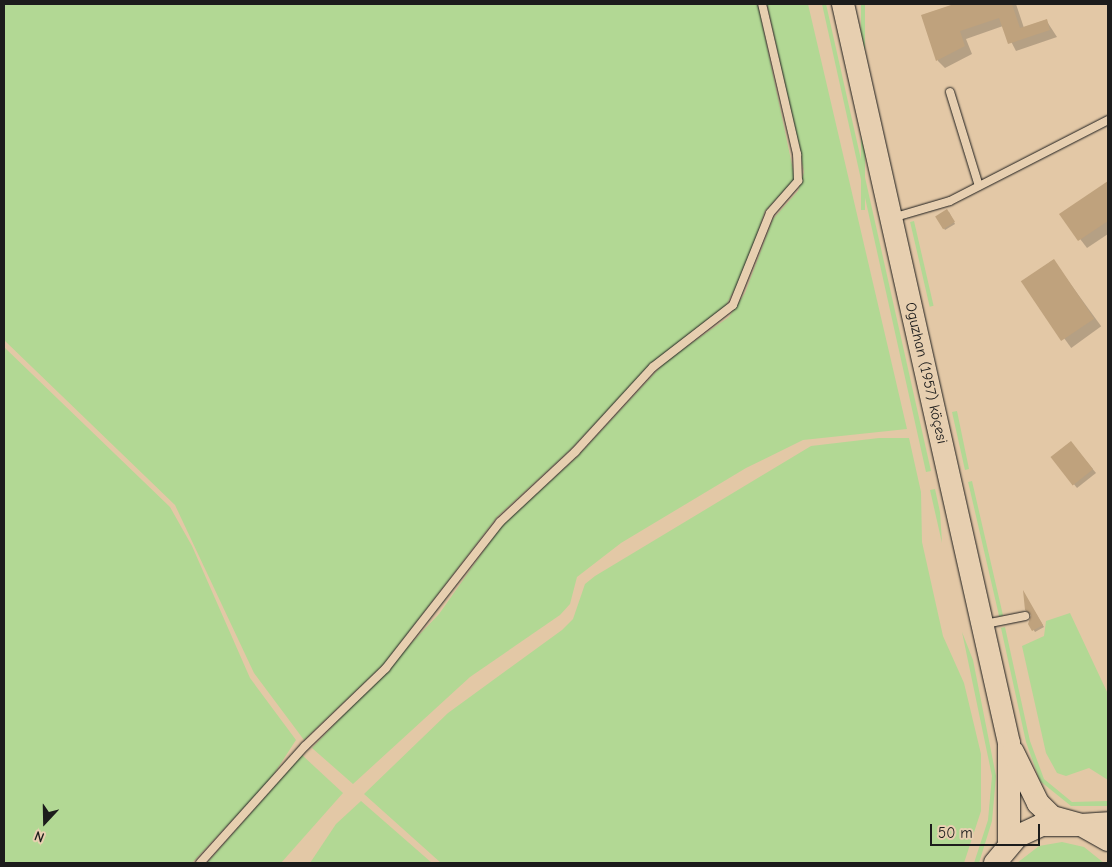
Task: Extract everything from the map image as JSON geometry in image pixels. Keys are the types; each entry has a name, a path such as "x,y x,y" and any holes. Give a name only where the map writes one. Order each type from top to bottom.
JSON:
{"main road":[{"name":"Oguzhan (1957) köçesi","path":"843,4 1009,743 1038,803 1052,817 1081,825"},
{"name":"Oguzhan (1957) köçesi","path":"1008,844 1009,743"},
{"path":"995,863 1008,844 1042,825 1081,825 1108,822"},
{"path":"1081,825 1108,840"}],"lane":[{"path":"200,863 305,746 393,661 500,522 575,452 653,367 733,305 770,213 798,181 797,154 762,4"},
{"path":"950,92 979,186"},
{"path":"891,219 936,207 1108,120"},
{"path":"982,625 1025,616"}],"green space":[{"path":"4,4 758,4 795,179 765,211 745,270 724,309 652,363 571,449 497,517 384,664 304,740 254,673 175,505 4,340"},
{"path":"767,4 808,4 907,429 803,440 746,468 621,543 577,577 570,604 560,615 470,677 353,784 312,748 439,614 502,525 576,458 666,361 729,317 745,293 773,219 798,191 804,172"},
{"path":"822,4 826,4 931,471 926,472"},
{"path":"861,4 865,4 865,210 861,210"},
{"path":"914,221 934,306 930,307 910,222"},
{"path":"4,347 170,507 192,546 250,678 296,740 270,780 192,863 4,863"},
{"path":"957,411 969,469 965,470 952,412"},
{"path":"879,438 909,438 921,492 922,542 943,636 964,683 981,754 981,811 964,863 441,863 364,794 448,713 562,630 573,619 585,584 595,576 811,446"},
{"path":"972,481 1003,615 999,616 968,482"},
{"path":"935,489 940,512 942,543 930,490"},
{"path":"1070,613 1108,694 1108,780 1089,768 1066,776 1057,773 1046,753 1022,646 1044,636 1046,621"},
{"path":"1005,627 1030,741 1044,779 1072,802 1108,801 1108,806 1071,806 1040,781 1026,742 1001,628"},
{"path":"962,632 973,660 996,776 992,821 979,863 974,863 988,820 992,776"},
{"path":"302,755 343,793 281,863 207,863"},
{"path":"361,801 432,863 310,863 336,824"},
{"path":"1062,842 1084,847 1104,863 1017,863 1039,846"}],"building":[{"path":"954,4 1012,4 1020,28 1047,19 1050,30 1008,44 999,18 960,31 965,46 936,61 921,15"},
{"path":"1108,181 1108,221 1078,241 1059,214"},
{"path":"947,209 955,222 943,229 935,216"},
{"path":"1054,259 1094,319 1061,341 1021,281"},
{"path":"1071,441 1093,469 1073,485 1051,457"},
{"path":"1023,590 1043,625 1032,631 1028,624 1031,615 1025,610"}]}
